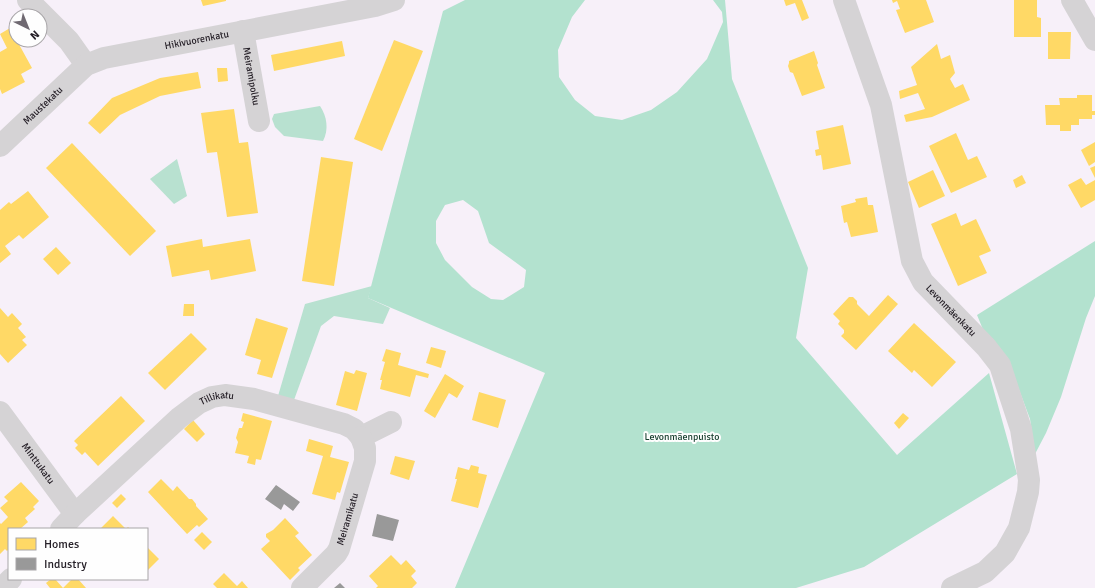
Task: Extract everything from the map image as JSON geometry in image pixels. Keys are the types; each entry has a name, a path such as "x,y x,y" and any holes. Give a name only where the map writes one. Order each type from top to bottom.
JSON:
{"street":[{"path":"28,0 69,41 86,65"},
{"name":"Hikivuorenkatu","path":"86,65 104,58 375,6 394,0"},
{"name":"Levonmäenkatu","path":"844,0 881,105 912,261 923,282 986,347 1000,365 1021,429 1029,480 1028,492 1019,528 1005,553 985,572 952,588"},
{"path":"1072,0 1095,40"},
{"name":"Meiramipolku","path":"243,31 259,121"},
{"name":"Maustekatu","path":"0,146 86,65"},
{"name":"Tillikatu","path":"68,522 179,418 199,403 212,397 225,395 254,399 344,424 354,429 361,437"},
{"name":"Minttukatu","path":"0,412 68,522"},
{"path":"361,437 391,422"},
{"name":"Meiramikatu","path":"302,588 336,554 339,549 366,461 365,448 361,437"},
{"path":"2,588 10,580"}],"green space":[{"name":"Levonmäenpuisto","path":"465,0 585,0 572,17 558,50 559,77 575,100 595,116 622,120 651,110 677,92 707,59 723,22 722,12 713,0 725,0 732,79 808,268 796,338 897,455 989,373 1017,474 864,567 796,588 455,588 545,373 368,298 443,11","holes":["463,200 478,211 489,243 526,270 524,287 503,300 491,299 472,287 445,260 436,243 436,221 445,205"]},
{"path":"320,106 324,114 327,128 323,141 284,136 275,127 272,119 274,114"},
{"path":"177,159 187,196 174,204 150,179"},
{"path":"1095,241 1095,296 1086,318 1061,397 1046,433 1035,454 1030,419 1009,363 984,332 977,315"},
{"path":"372,286 368,298 390,308 383,324 334,316 321,326 294,400 278,396 305,304"}],"building: Homes":[{"path":"201,0 226,0 226,1 203,6"},
{"path":"784,0 802,0 809,18 802,21 795,3 786,6"},
{"path":"892,0 926,0 934,22 905,33 896,10 900,9 897,1 893,3"},
{"path":"1014,0 1037,0 1037,17 1041,18 1041,37 1014,37"},
{"path":"8,29 8,48 21,48 32,68 21,74 25,82 2,94 0,89 0,52 7,48 0,34"},
{"path":"1048,32 1071,32 1070,59 1048,59"},
{"path":"394,40 423,51 382,151 354,139"},
{"path":"342,41 345,56 274,71 271,55"},
{"path":"937,44 941,59 950,55 955,73 950,79 955,88 963,84 970,100 932,117 906,122 904,115 925,109 918,93 900,99 899,91 917,85 911,67"},
{"path":"814,51 825,88 802,96 793,73 790,72 788,66 789,61"},
{"path":"217,68 227,68 228,81 218,82"},
{"path":"198,72 201,88 160,96 120,115 100,134 88,123 112,98 160,78"},
{"path":"1077,95 1092,95 1092,111 1095,111 1095,115 1092,115 1092,119 1079,119 1079,125 1071,125 1071,131 1060,131 1060,125 1046,125 1045,105 1060,105 1059,98 1077,98"},
{"path":"234,109 239,143 248,142 258,213 227,217 217,152 207,153 201,113"},
{"path":"843,125 851,164 823,170 821,155 816,156 815,150 819,149 816,131"},
{"path":"956,133 968,160 977,156 987,177 951,193 929,146"},
{"path":"1095,142 1095,162 1089,166 1081,150"},
{"path":"72,143 156,231 130,256 46,168"},
{"path":"321,157 353,162 334,286 302,281"},
{"path":"1095,166 1095,178 1090,168"},
{"path":"933,170 945,196 919,208 908,182"},
{"path":"1022,175 1026,183 1016,188 1013,180"},
{"path":"1081,178 1086,185 1095,180 1095,200 1081,208 1068,185"},
{"path":"28,191 49,217 23,239 19,235 5,246 11,254 0,263 0,210 9,202 11,204"},
{"path":"867,197 868,205 873,205 878,232 851,237 847,222 844,223 841,206 856,202 855,199"},
{"path":"956,213 961,226 976,219 991,251 979,256 987,273 958,286 931,224"},
{"path":"202,239 203,247 250,239 256,271 211,280 209,270 172,277 166,246"},
{"path":"56,247 71,263 58,275 43,259"},
{"path":"888,295 898,304 856,350 841,336 844,333 844,330 838,324 840,321 833,314 849,297 853,297 857,301 857,304 869,316"},
{"path":"184,304 194,304 194,316 183,316"},
{"path":"0,308 8,317 12,313 22,324 18,328 26,337 22,340 27,345 8,363 0,354"},
{"path":"256,318 288,328 272,378 257,374 261,360 245,355"},
{"path":"914,323 956,362 932,387 914,370 912,373 888,351"},
{"path":"191,333 207,349 165,390 148,373"},
{"path":"431,347 446,351 441,368 426,363"},
{"path":"386,349 401,353 398,365 429,374 428,378 416,375 410,397 380,389 382,380 380,380 385,362 382,361"},
{"path":"356,370 367,373 357,411 336,405 345,371 354,374"},
{"path":"445,374 464,386 457,398 449,393 435,418 424,411"},
{"path":"479,392 506,400 498,428 472,420"},
{"path":"121,396 145,421 98,466 85,452 82,455 75,448 78,445 74,441"},
{"path":"243,413 272,421 261,460 256,459 255,465 247,463 249,456 235,453 238,442 236,438 239,428 242,428 244,422 241,421"},
{"path":"903,413 909,418 899,429 894,423"},
{"path":"193,420 205,434 197,442 184,429"},
{"path":"309,439 333,446 330,457 349,462 340,493 337,492 335,500 312,494 323,456 306,451"},
{"path":"395,456 415,461 409,480 390,474"},
{"path":"471,465 479,467 478,473 487,475 478,508 451,501 457,479 455,479 458,467 469,470"},
{"path":"161,479 173,491 177,486 189,499 192,499 196,506 208,519 199,527 197,525 187,534 148,492"},
{"path":"21,482 39,501 33,507 35,509 25,518 28,522 21,528 8,528 8,550 7,551 5,549 0,554 0,523 1,524 8,517 0,508 8,501 4,497"},
{"path":"121,494 126,499 117,508 112,503"},
{"path":"113,516 125,528 101,528"},
{"path":"285,518 299,533 295,536 312,555 298,568 300,570 290,580 261,549 270,541 266,537 266,534 273,530"},
{"path":"202,532 212,542 204,550 194,540"},
{"path":"148,548 159,559 148,570"},
{"path":"391,555 401,565 406,560 416,571 411,576 417,583 412,588 376,588 378,586 369,576"},
{"path":"224,573 237,586 242,581 248,588 217,588 213,584"},
{"path":"50,580 56,580 63,588 50,588 46,583"},
{"path":"71,580 79,580 86,588 63,588"}],"building: Industry":[{"path":"276,485 300,502 293,511 284,504 281,510 265,499"},
{"path":"377,514 399,520 393,541 372,536"},
{"path":"340,583 345,588 334,588"}]}
